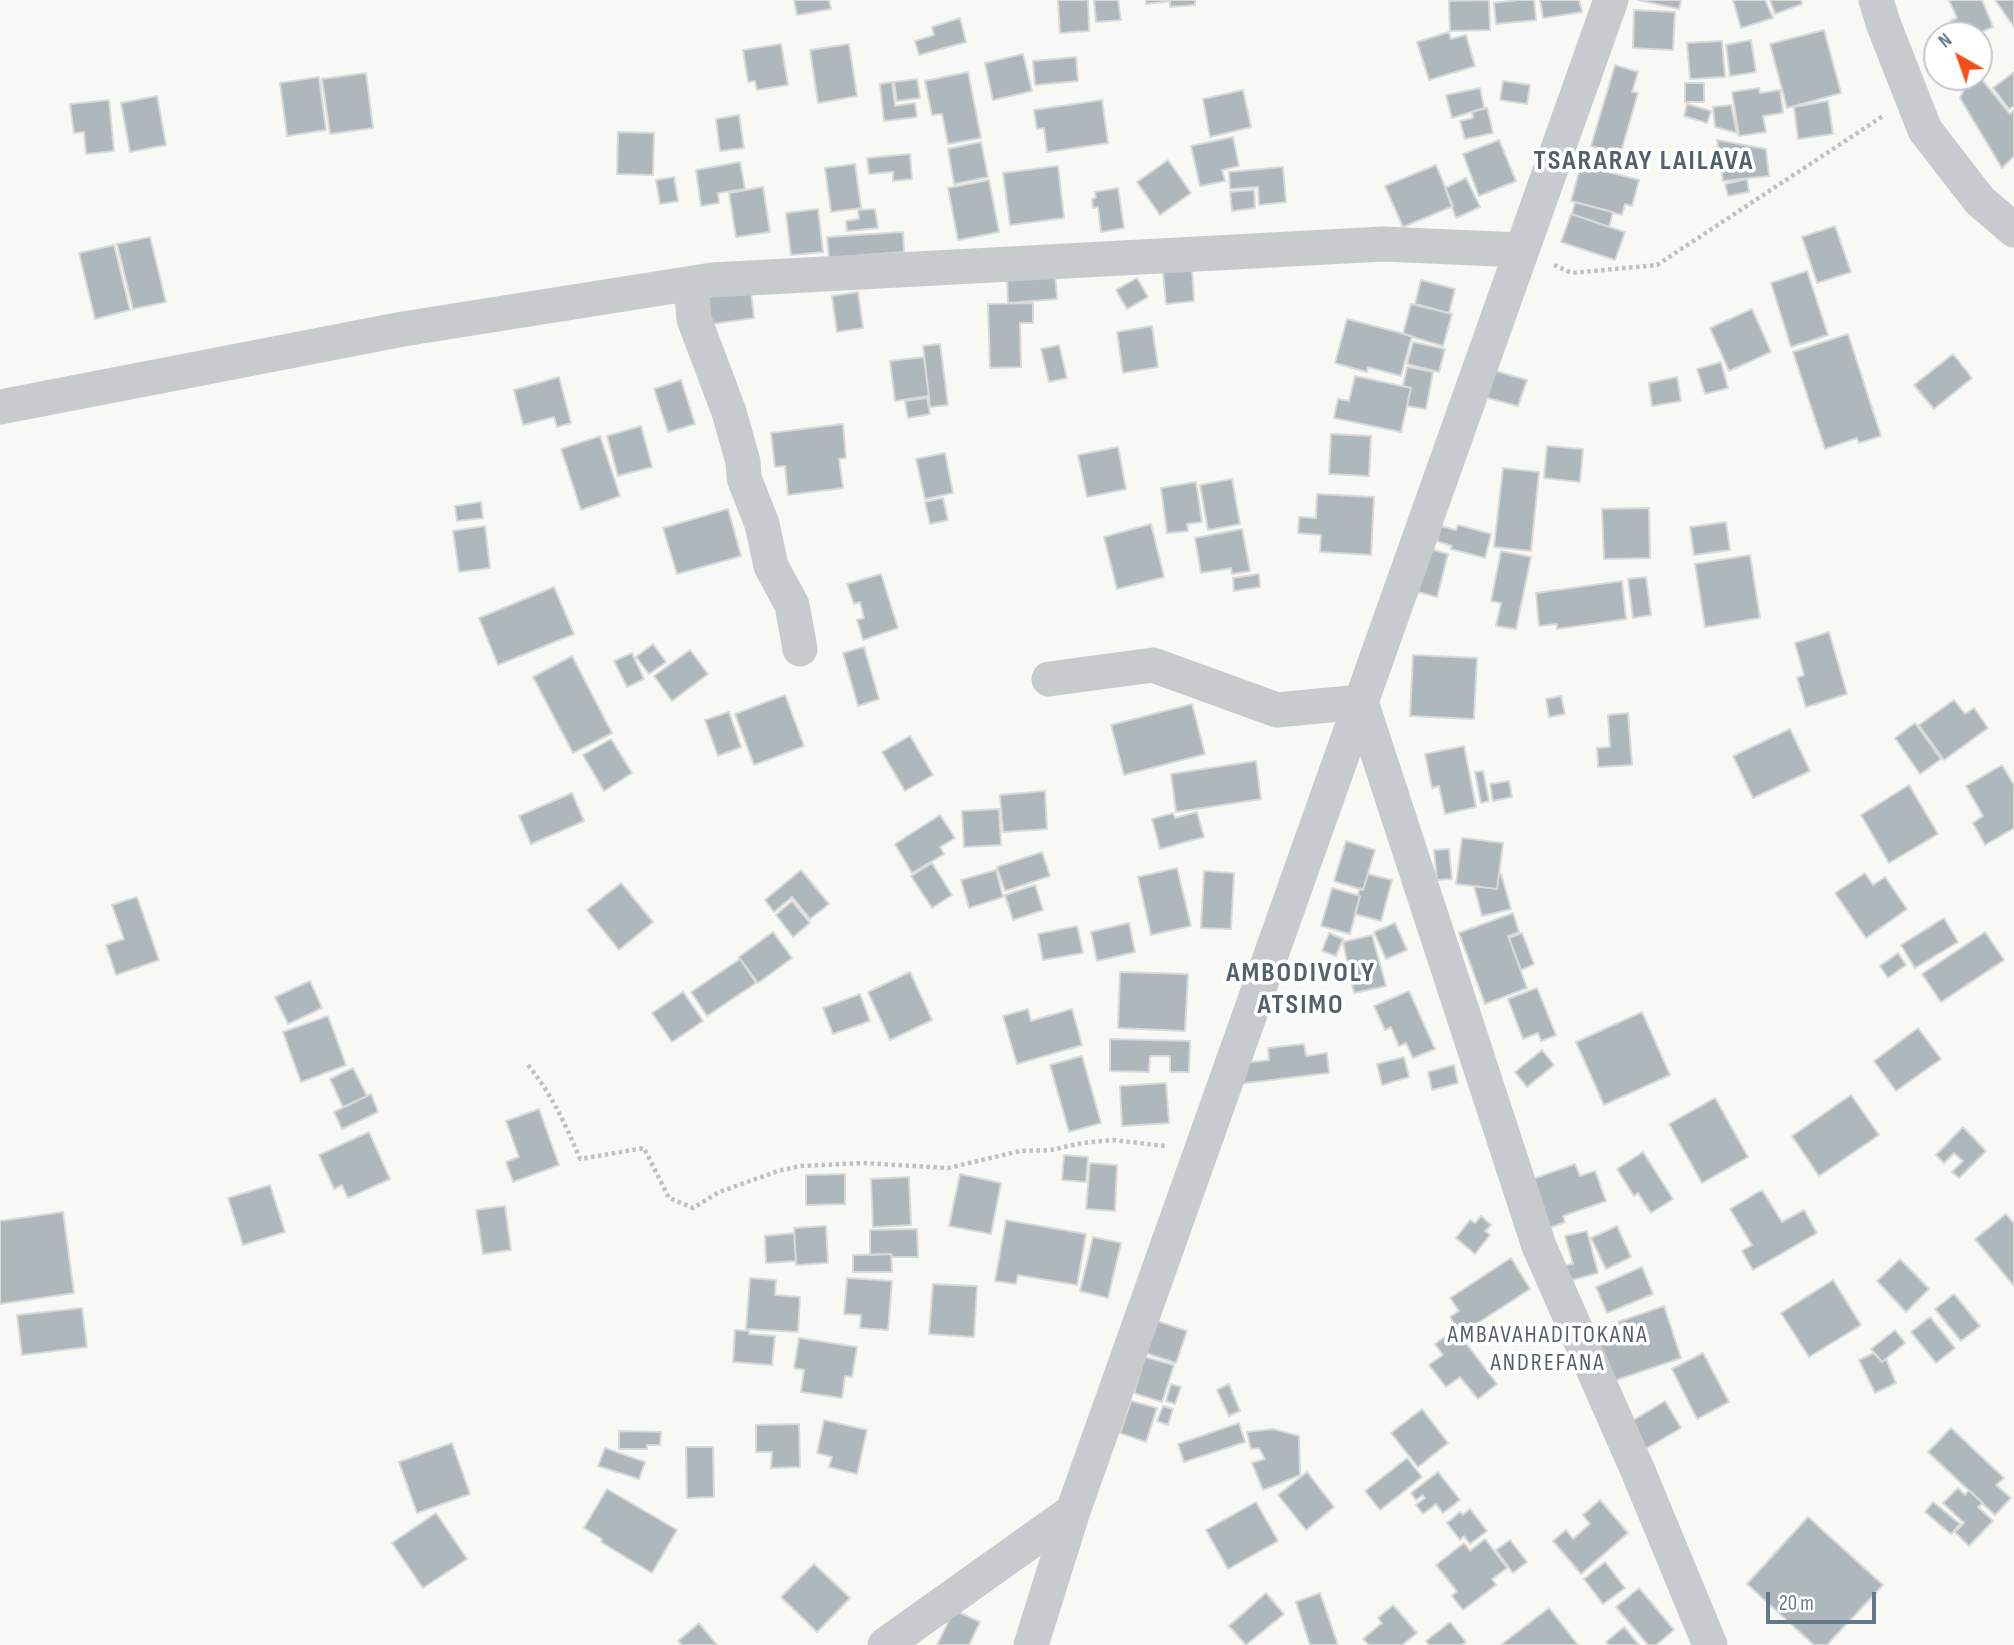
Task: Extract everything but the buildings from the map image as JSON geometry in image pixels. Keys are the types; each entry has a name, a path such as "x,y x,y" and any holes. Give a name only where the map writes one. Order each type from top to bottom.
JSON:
{"street":[{"path":"1031,1645 1073,1511 1611,0"},
{"path":"1877,0 1883,23 1925,130 1980,201 2014,230"},
{"path":"0,407 403,329 726,279 1383,244 1521,250"},
{"path":"691,284 694,319 729,412 743,462 744,478 762,524 771,566 792,605 800,649"},
{"path":"1049,679 1153,666 1277,710 1361,702"},
{"path":"1361,702 1539,1246 1638,1471 1710,1645"},
{"path":"885,1645 1073,1511"}],"path":[{"path":"1521,250 1573,273 1657,265 1913,96"},
{"path":"528,1065 543,1083 580,1159 644,1148 669,1198 694,1208 719,1192 778,1171 801,1166 863,1163 948,1168 1020,1152 1113,1140 1170,1146 1199,1157"}],"district":[{"name":"TSARARAY LAILAVA","path":"1644,162"},
{"name":"AMBODIVOLY ATSIMO","path":"1301,990"},
{"name":"AMBAVAHADITOKANA ANDREFANA","path":"1548,1350"}]}
